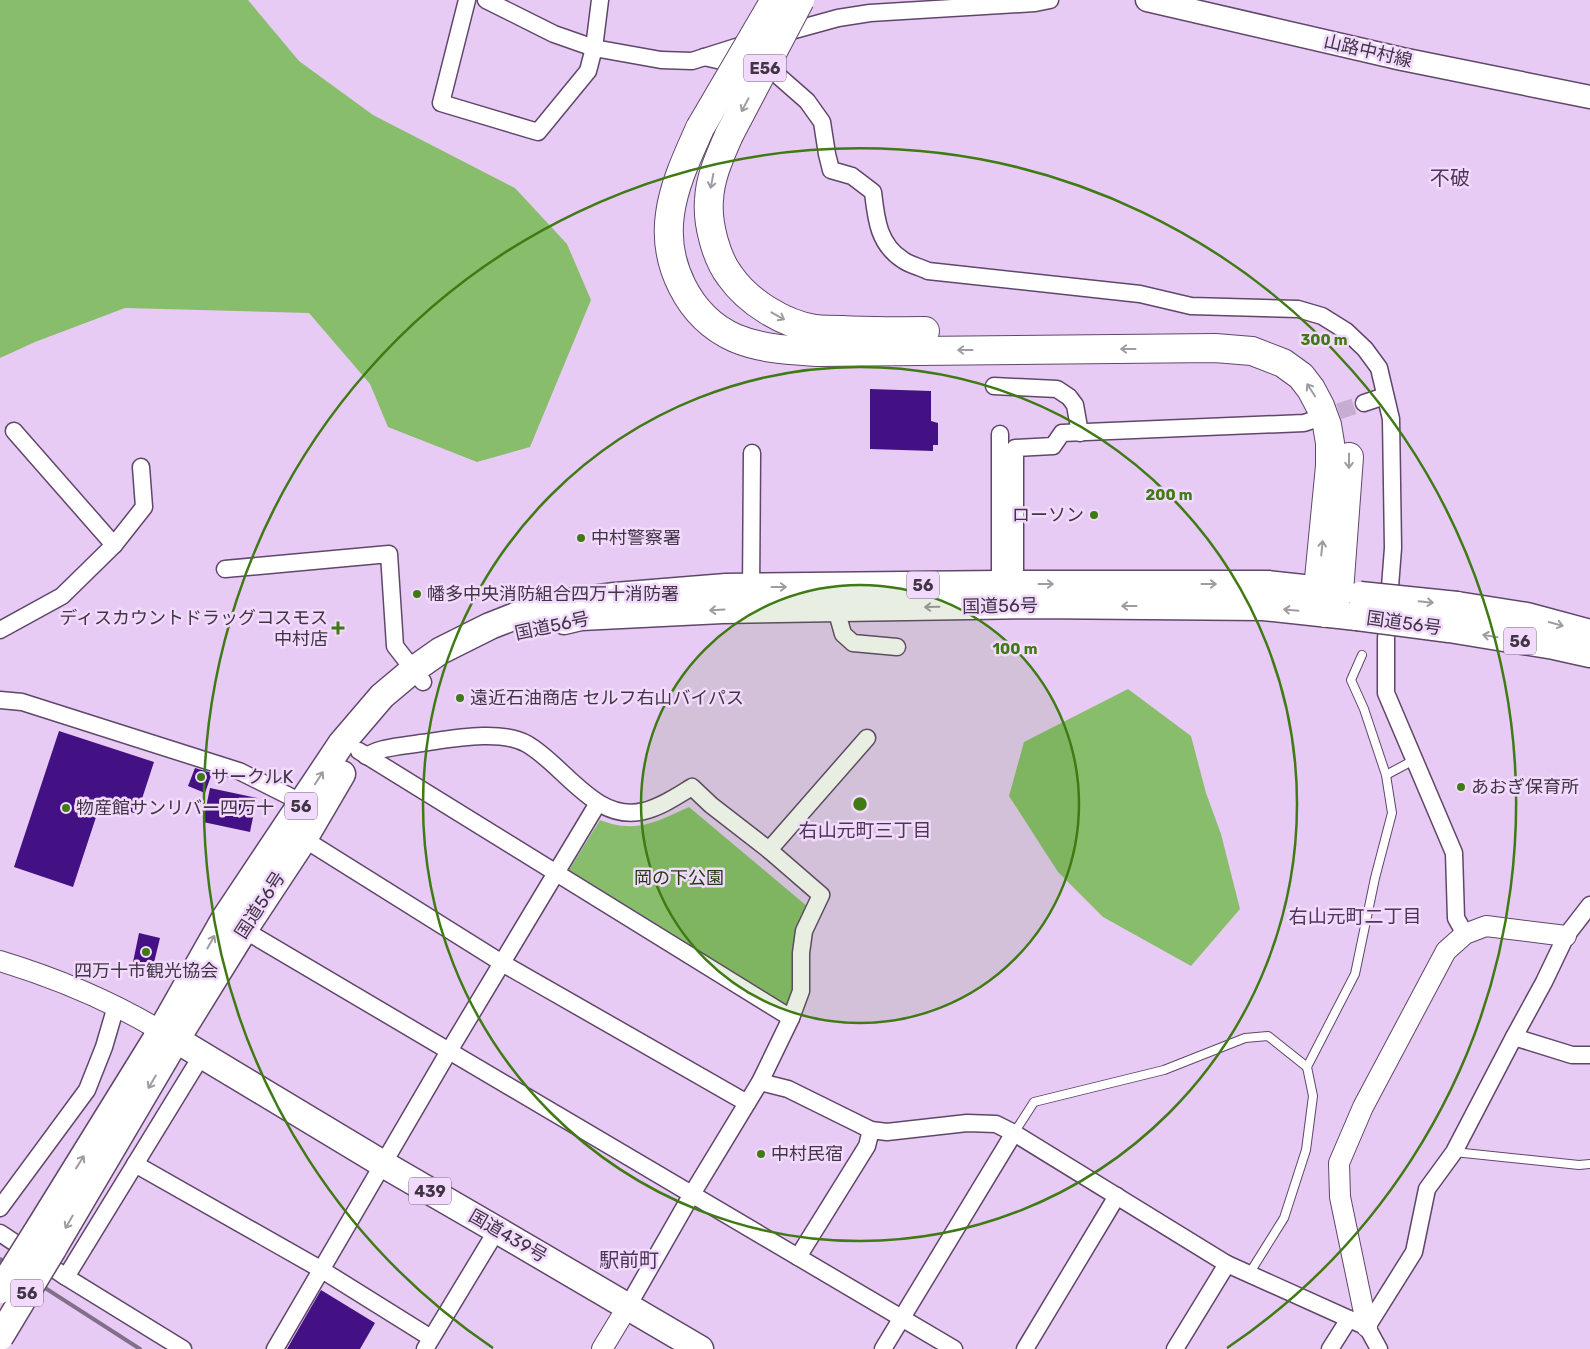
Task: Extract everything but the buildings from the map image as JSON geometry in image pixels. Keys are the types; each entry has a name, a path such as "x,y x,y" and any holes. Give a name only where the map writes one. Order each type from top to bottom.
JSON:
{"highway":[{"name":"E56","path":"775,0 700,128 682,167 670,214 669,239 679,283 694,307 715,326 735,338 779,350 817,352 1215,348 1252,351 1283,362 1301,376 1311,389 1327,425 1330,443 1340,601"},
{"name":"E56","path":"800,0 729,135 715,169 709,200 710,227 718,254 729,276 765,309 789,322 815,329 860,332 1216,331 1260,336 1278,341 1298,351 1318,369 1334,392 1343,418 1348,442 1349,469 1340,601"},
{"name":"国道56号","path":"0,1336 44,1241 169,1035 244,930 393,706 440,651 490,626 523,613 576,600 726,587 751,598 836,609 1007,591"},
{"name":"国道56号","path":"751,598 1007,591 1263,607 1340,601 1453,617 1554,646 1590,654"},
{"name":"国道56号","path":"1453,617 1527,616 1590,633"},
{"name":"国道56号","path":"169,1035 224,918 341,744 382,696 418,676"},
{"name":"国道439号","path":"169,1035 383,1164 700,1349"},
{"name":"国道56号","path":"0,1290 44,1241"}],"main road":[{"name":"山路中村線","path":"1147,0 1402,59 1590,97"}],"street":[{"path":"467,0 441,103 538,132 588,71 594,48 600,0"},
{"path":"486,0 554,34 594,48 661,60 692,61 812,24 870,12 1035,3 1050,0"},
{"path":"704,57 775,73 807,101 822,122 827,154 832,170 852,176 873,192 876,220 887,246 903,260 928,271 1140,294 1190,306 1298,309 1322,316 1346,331 1365,349 1379,368 1391,419 1393,539 1386,639 1386,693 1454,853 1456,918 1466,934"},
{"path":"994,386 1057,389 1069,397 1074,405 1080,433"},
{"path":"1364,403 1386,396"},
{"path":"1007,591 1015,448 1053,446 1062,434 1304,423 1310,421"},
{"path":"14,431 114,545"},
{"path":"1000,434 1007,591"},
{"path":"751,598 752,453"},
{"path":"0,630 62,596 114,545 144,508 141,467"},
{"path":"225,569 389,554 395,646 418,676"},
{"path":"836,609 843,634 853,644 897,647"},
{"path":"0,700 22,702 239,771 292,797 304,839 502,962 747,1103"},
{"path":"362,753 465,737 499,736 526,743 598,803 620,813 644,811 662,804 692,787 711,805 769,850 821,895 804,931 801,953 801,990 791,1018 760,1082 602,1349"},
{"path":"769,850 867,738"},
{"path":"362,753 791,1018"},
{"path":"275,1349 449,1051 598,803"},
{"path":"1330,1349 1358,1323 1414,1252 1427,1189 1454,1152 1544,982 1566,936 1590,905"},
{"path":"1358,1323 1340,1197 1338,1162 1363,1107 1446,951 1466,934 1486,926 1566,936"},
{"path":"244,930 954,1349"},
{"path":"0,961 26,969 116,1006 169,1035"},
{"path":"0,1208 87,1090 104,1047 116,1006"},
{"path":"1514,1037 1572,1055 1590,1055"},
{"path":"66,1277 202,1055"},
{"path":"760,1082 788,1089 872,1130 887,1132 976,1123 996,1124 1014,1133 1227,1264 1358,1323 1379,1349"},
{"path":"798,1257 867,1146 872,1130"},
{"path":"883,1349 1014,1133"},
{"path":"135,1164 322,1270 431,1345 497,1230"},
{"path":"1025,1349 1117,1196"},
{"path":"0,1233 66,1277 183,1349"},
{"path":"1175,1349 1227,1264"}],"lane":[{"path":"1250,1274 1284,1218 1306,1150 1313,1096 1307,1067 1355,974 1373,887 1392,813 1386,775 1364,709 1351,680 1362,655"},
{"path":"1386,775 1414,760"},
{"path":"1014,1133 1034,1102 1164,1070 1244,1038 1268,1036 1307,1067"},
{"path":"1454,1152 1579,1165 1590,1164"}],"green space":[{"path":"0,0 248,0 299,61 373,115 515,188 567,244 591,300 530,447 477,462 388,427 370,384 309,313 125,308 35,342 0,358"},
{"path":"1128,689 1191,736 1206,793 1221,834 1240,909 1191,966 1103,917 1058,872 1009,796 1024,742"},
{"name":"岡の下公園","path":"689,807 808,907 796,929 793,952 792,991 784,1012 564,878 600,820 624,826 635,826 656,821"}],"tunnel":[{"path":"1316,419 1364,403"}],"railway":[{"path":"0,1259 140,1349"}],"place":[{"name":"ローソン","path":"1094,515"},
{"name":"中村警察署","path":"581,538"},
{"name":"幡多中央消防組合四万十消防署","path":"417,594"},
{"name":"ディスカウントドラッグコスモス 中村店","path":"338,628"},
{"name":"遠近石油商店 セルフ右山バイパス","path":"460,698"},
{"name":"サークルK","path":"201,777"},
{"name":"あおぎ保育所","path":"1461,787"},
{"name":"物産館サンリバー四万十","path":"66,808"},
{"name":"四万十市観光協会","path":"146,952"},
{"name":"中村民宿","path":"761,1154"}],"district":[{"name":"不破","path":"1450,178"},
{"name":"右山元町三丁目","path":"865,830"},
{"name":"右山元町二丁目","path":"1355,916"},
{"name":"駅前町","path":"629,1260"}]}
